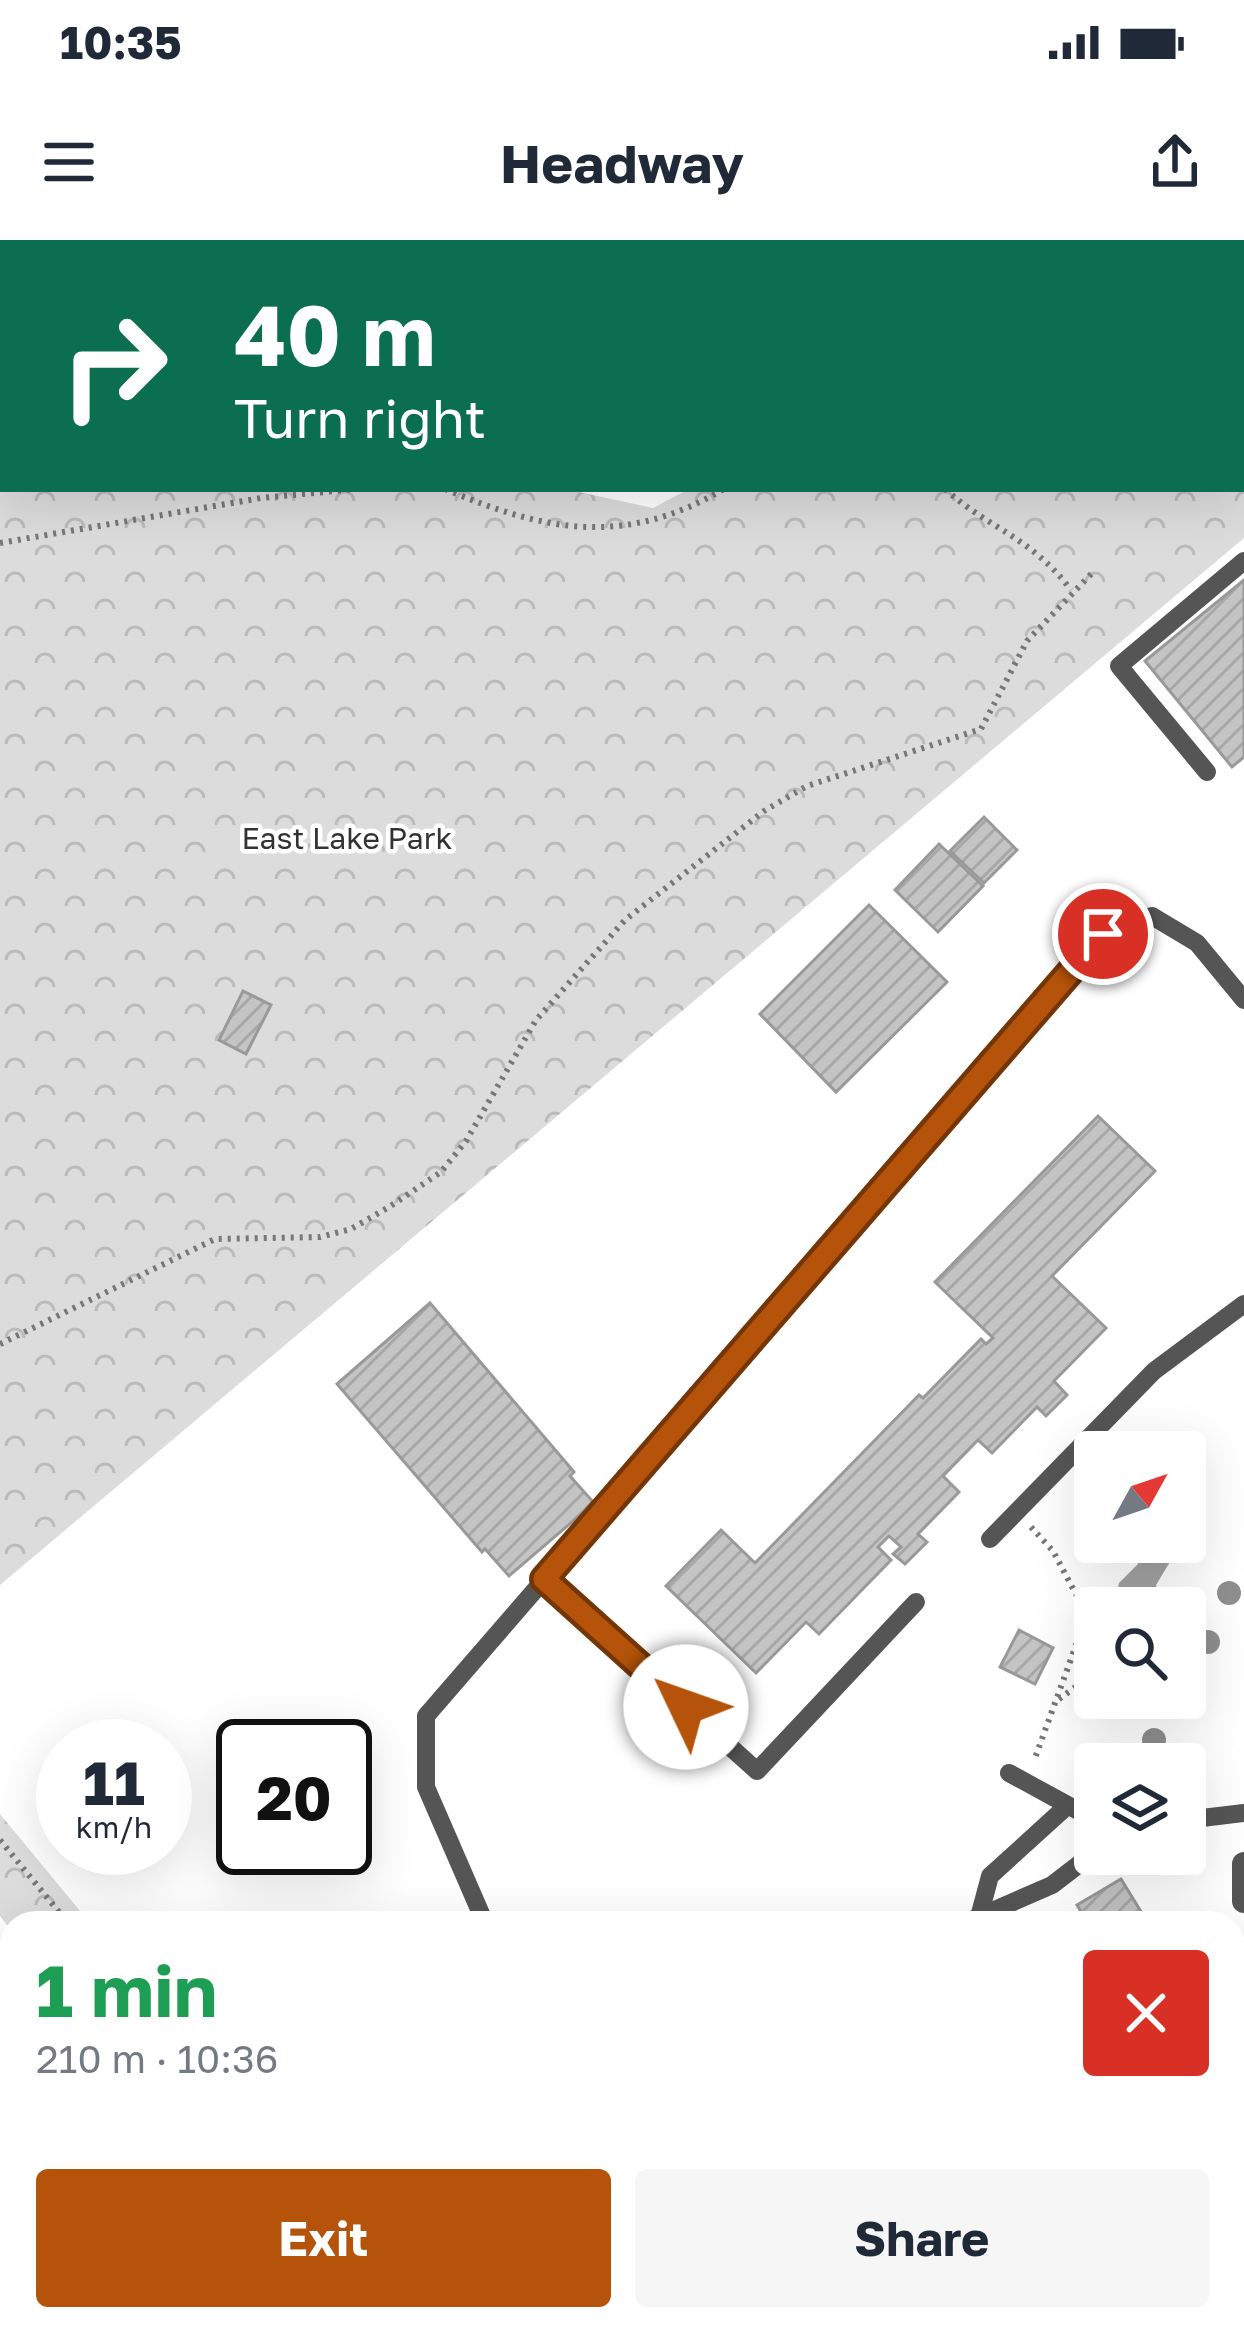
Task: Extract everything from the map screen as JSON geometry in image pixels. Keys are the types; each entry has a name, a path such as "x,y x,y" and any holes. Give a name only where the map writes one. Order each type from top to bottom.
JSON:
{"street":[{"path":"1244,1864 1244,1901"}],"lane":[{"path":"1207,772 1119,666 1244,561"},
{"path":"479,1911 426,1787 425,1716 1103,934 1152,916 1197,943 1244,1000"},
{"path":"989,1539 1154,1371 1244,1304"},
{"path":"544,1579 757,1771 916,1602"},
{"path":"1017,1778 1074,1810"},
{"path":"980,1911 990,1876 1067,1806"},
{"path":"1206,1818 1244,1814"},
{"path":"998,1911 1052,1885 1074,1868"}],"path":[{"path":"0,543 261,498 324,492"},
{"path":"452,492 510,517 569,529 643,525 717,492"},
{"path":"950,492 1013,532 1051,564 1071,590"},
{"path":"0,1344 214,1239 320,1237 351,1228 441,1172 486,1111 536,1021 625,920 764,811 807,786 981,730 1027,641 1092,573"},
{"path":"1016,1511 1053,1551 1087,1615 1056,1700 1017,1778"},
{"path":"1056,1700 1074,1688"},
{"path":"0,1840 58,1911"}],"green space":[{"name":"East Lake Park","path":"0,492 579,492 653,508 683,492 1244,492 1244,538 0,1585"},
{"path":"0,1814 36,1858 36,1875 50,1875 80,1911 0,1911"}],"shaded area":[{"path":"1169,1563 1156,1587 1118,1587 1138,1564"}],"building":[{"path":"1244,580 1244,757 1232,767 1145,661"},
{"path":"984,817 1017,850 984,883 950,851"},
{"path":"939,844 983,886 938,932 895,890"},
{"path":"869,905 947,982 836,1092 760,1014"},
{"path":"243,991 271,1005 246,1054 219,1040"},
{"path":"1098,1116 1155,1171 1052,1276 1106,1328 1054,1381 1067,1395 1046,1416 1037,1407 992,1453 978,1440 943,1476 959,1492 918,1534 927,1542 905,1564 893,1554 901,1547 889,1536 878,1547 891,1560 819,1634 806,1622 756,1673 666,1586 721,1530 755,1563 919,1395 923,1398 981,1339 986,1344 993,1338 935,1282"},
{"path":"430,1303 574,1472 570,1476 594,1503 509,1576 485,1549 482,1552 337,1384"},
{"path":"1019,1630 1053,1648 1035,1684 1000,1667"},
{"path":"1121,1879 1141,1911 1081,1911 1077,1905"}],"route":[{"path":"686,1707 544,1579 1103,934"}]}
